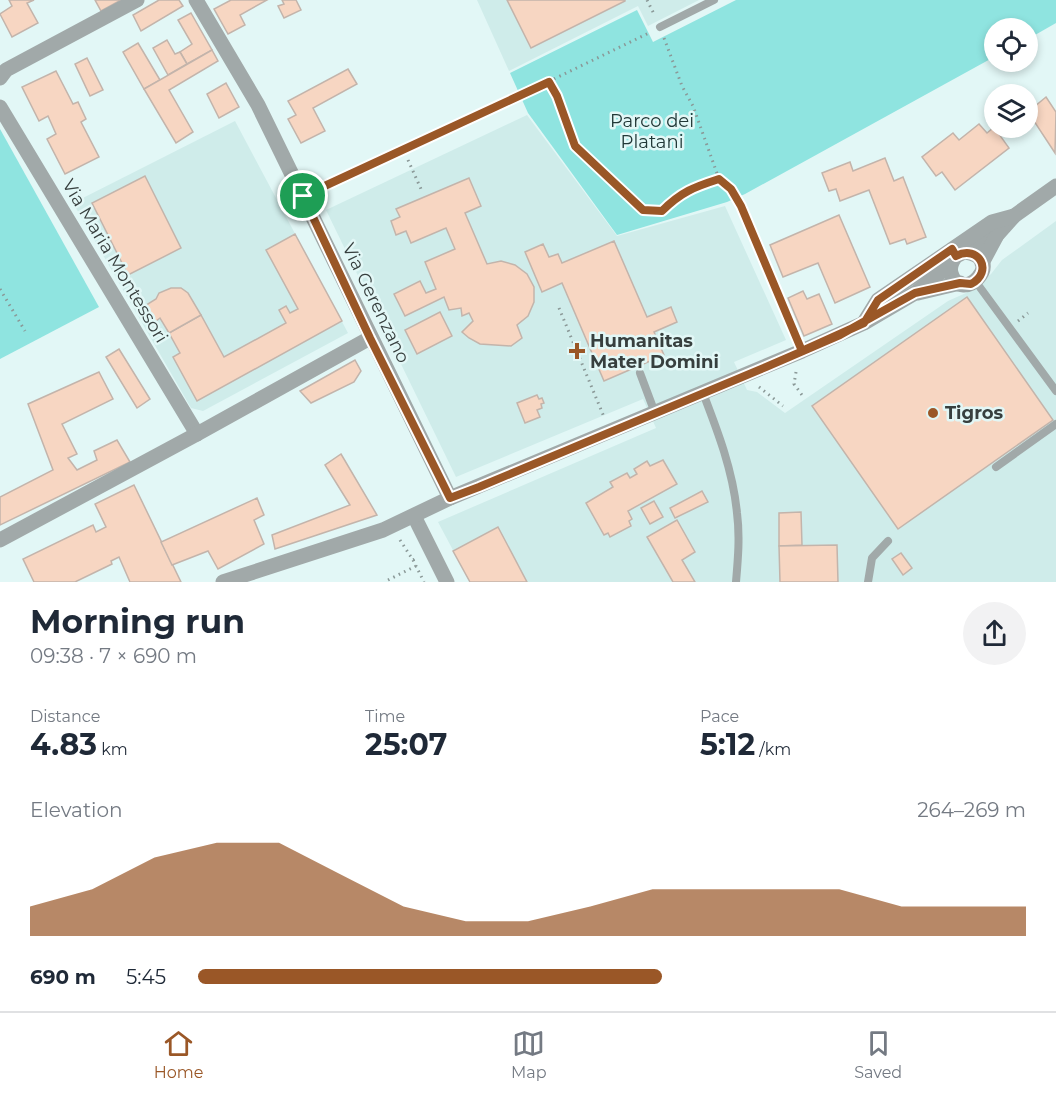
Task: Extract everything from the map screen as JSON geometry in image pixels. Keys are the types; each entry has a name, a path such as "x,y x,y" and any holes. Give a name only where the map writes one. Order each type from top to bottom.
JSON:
{"street":[{"path":"0,78 6,70 138,0"},
{"name":"Via Gerenzano","path":"196,0 258,105 450,498"},
{"name":"Via Maria Montessori","path":"0,107 197,434"},
{"path":"915,293 960,283 976,282 982,274 982,263 997,235 1014,216 1056,186"},
{"path":"223,582 383,530 450,498 656,413 864,323 915,293 992,222 1014,216"},
{"path":"864,323 878,300 997,235"},
{"path":"956,256 976,255 982,263"},
{"path":"956,256 952,276 960,283"},
{"path":"0,540 370,338"},
{"path":"414,516 447,582"}],"lane":[{"path":"660,27 714,0"},
{"path":"303,196 517,97"},
{"path":"741,206 802,351"},
{"path":"976,282 1056,391"},
{"path":"639,373 656,413"},
{"path":"703,393 734,487 738,529 736,582"},
{"path":"996,467 1056,424"},
{"path":"868,582 872,558 888,542"}],"path":[{"path":"517,97 660,27 682,86 693,106 719,179 731,189 741,206"},
{"path":"549,82 557,96 575,146 643,210 662,211 678,195 719,179"},
{"path":"404,150 421,189"},
{"path":"0,289 25,331"},
{"path":"559,308 610,432"},
{"path":"798,369 794,374 794,384 802,395"},
{"path":"413,560 424,582"},
{"path":"388,580 416,566"}],"shaded area":[{"path":"477,0 699,0 648,26 638,6 509,71"},
{"path":"527,115 617,236 725,206 786,340 734,362 747,390 757,392 785,413 948,301 966,293 991,274 1002,260 1056,221 1056,582 470,582 438,522 656,428 643,399 456,477 326,210"},
{"path":"235,121 348,333 203,411 191,408 73,203"}],"green space":[{"name":"Parco dei Platani","path":"736,0 1056,0 1056,23 1038,33 1038,18 984,18 984,63 745,194 727,202 617,235 528,113 510,73 637,10 653,42"},
{"path":"0,129 99,307 0,359"}],"building":[{"path":"9,0 34,0 27,3 38,23 12,37 0,14 12,6"},
{"path":"95,0 121,0 101,11"},
{"path":"159,0 179,0 183,6 141,31 133,15"},
{"path":"231,0 267,0 240,15 245,25 228,34 214,9"},
{"path":"282,0 296,0 301,10 284,18 278,6 284,4"},
{"path":"507,0 625,0 625,1 531,48"},
{"path":"191,13 212,50 187,64 180,52 192,44 178,20"},
{"path":"167,40 175,54 180,52 187,64 168,75 153,48"},
{"path":"138,43 160,80 144,89 123,52"},
{"path":"212,50 218,61 169,90 193,132 176,143 144,89"},
{"path":"87,58 103,90 90,96 75,64"},
{"path":"348,69 357,84 313,108 325,131 301,143 288,119 296,115 288,101"},
{"path":"56,71 73,104 78,102 86,119 81,122 99,157 65,174 47,139 56,134 48,116 39,121 22,87"},
{"path":"226,83 239,107 219,118 207,94"},
{"path":"1046,97 1056,112 1055,153 1038,127 1038,104"},
{"path":"979,124 984,130 984,138 1002,138 1009,148 955,190 942,172 936,176 922,157 953,133 959,140"},
{"path":"885,158 894,181 903,177 926,237 907,244 905,239 890,244 869,190 840,201 836,189 829,191 822,173 850,162 853,171"},
{"path":"145,176 181,248 128,275 92,203"},
{"path":"469,178 481,206 465,213 487,264 501,261 515,265 527,274 534,287 534,302 528,316 517,325 522,338 511,346 480,344 469,338 462,332 473,321 469,313 462,316 461,308 449,310 444,297 405,316 394,294 420,281 426,293 436,289 425,262 455,249 446,228 411,243 406,231 396,235 391,221 400,217 396,209"},
{"path":"839,215 870,287 835,303 818,263 783,277 770,245"},
{"path":"295,234 342,321 197,401 173,357 180,353 169,333 201,315 224,357 286,323 279,310 286,306 290,313 298,309 266,250"},
{"path":"614,241 647,317 671,307 677,322 654,332 664,355 604,381 562,283 542,292 525,252 543,244 549,257 558,254 562,263"},
{"path":"171,288 181,288 188,293 201,315 169,333 160,318 151,325 143,307 156,299 159,293"},
{"path":"803,291 807,299 819,294 832,324 804,336 788,298"},
{"name":"Tigros","path":"967,297 1053,420 898,529 812,406"},
{"path":"440,312 452,336 417,354 405,330"},
{"path":"119,349 150,399 137,408 106,357"},
{"path":"355,360 361,371 354,382 311,403 300,391"},
{"path":"99,372 113,399 62,424 77,454 68,458 77,470 97,460 94,451 117,440 130,462 0,525 0,497 53,470 28,404"},
{"path":"537,395 544,403 541,404 542,408 537,410 540,417 525,423 517,403"},
{"path":"341,454 377,515 275,549 272,535 350,505 325,465"},
{"path":"663,460 677,484 628,511 632,519 629,521 631,526 610,537 608,533 604,535 586,503 613,487 610,482 627,473 630,478 637,474 634,469 647,461 650,466"},
{"path":"134,485 181,582 130,582 119,557 111,561 112,564 75,582 34,582 23,559 93,525 96,532 106,527 95,504"},
{"path":"702,491 708,502 675,518 670,508"},
{"path":"257,498 264,515 254,520 264,544 218,569 208,551 172,565 161,542"},
{"path":"654,501 663,517 650,524 641,508"},
{"path":"801,512 802,545 779,546 779,513"},
{"path":"677,520 695,552 682,560 695,582 673,582 647,537"},
{"path":"498,527 527,582 470,582 453,551"},
{"path":"837,545 838,582 780,582 779,546"},
{"path":"901,553 912,568 903,575 892,559"}],"place":[{"name":"Humanitas Mater Domini","path":"577,351"},
{"name":"Tigros","path":"933,413"}],"route":[{"path":"303,196 370,338 450,498 479,487 766,367 840,335 864,323 915,293 960,283 971,284 976,282 982,274 982,263 976,255 966,252 956,256 952,249 878,300 864,323 802,351 741,206 731,189 719,179 678,195 662,211 643,210 575,146 557,96 549,82 303,196"}]}
